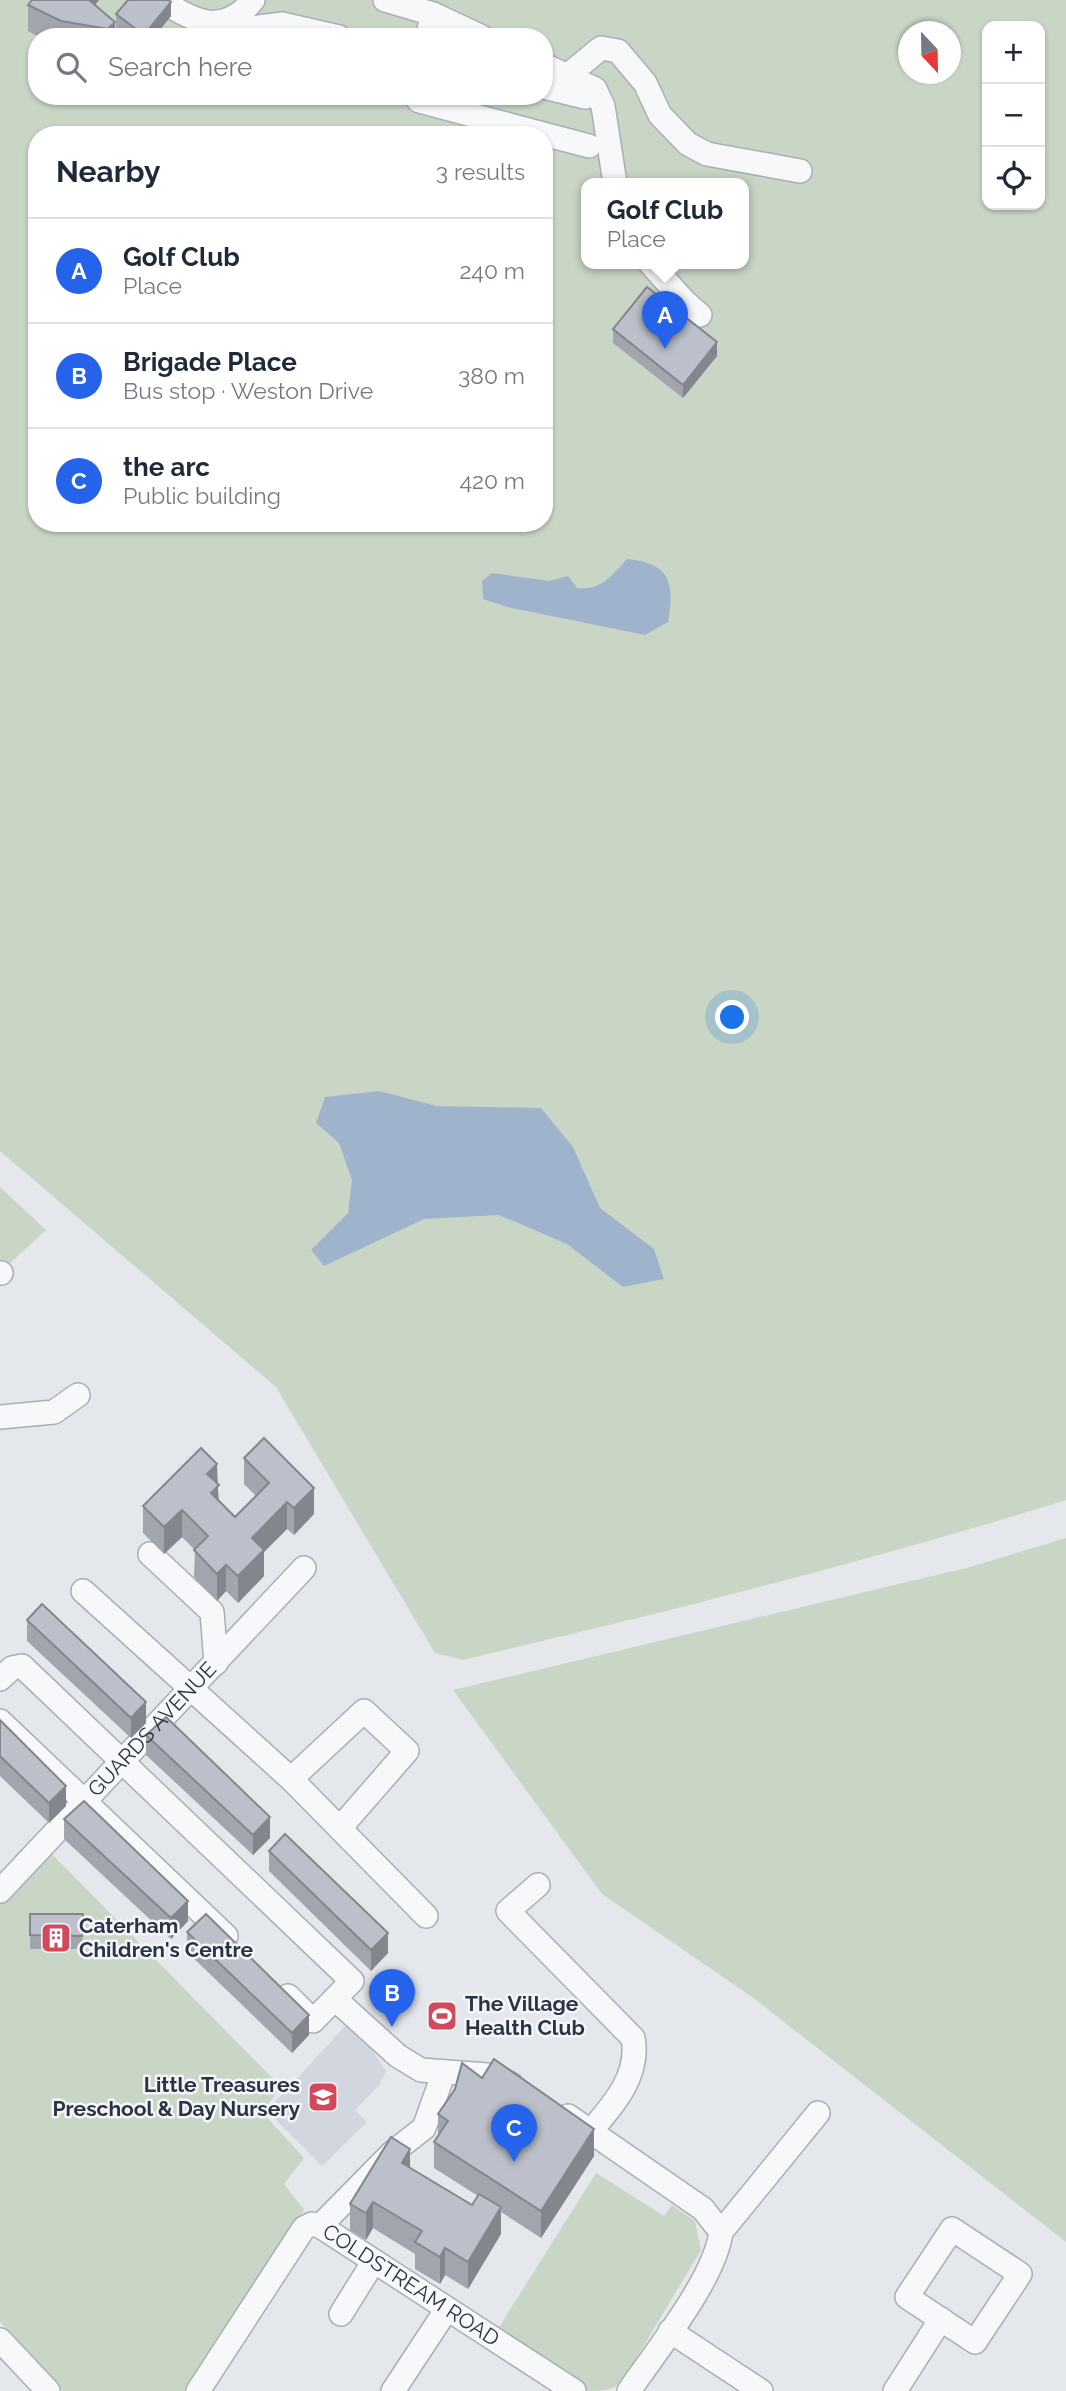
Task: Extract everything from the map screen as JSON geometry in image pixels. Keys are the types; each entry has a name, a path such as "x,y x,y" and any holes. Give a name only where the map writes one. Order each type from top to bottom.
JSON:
{"street":[{"path":"161,0 178,12 222,28"},
{"path":"217,24 236,18 253,0"},
{"path":"385,0 433,14 463,28"},
{"path":"429,28 433,14"},
{"path":"250,28 282,24 300,28"},
{"path":"567,76 601,48 618,51 645,83 660,115 688,144 708,154 800,171"},
{"path":"553,69 594,89 603,106 614,178"},
{"path":"553,89 585,97 594,89"},
{"path":"434,105 513,126"},
{"path":"553,136 589,146"},
{"path":"655,269 700,315"},
{"path":"0,1417 54,1412 78,1395"},
{"path":"150,1554 212,1612 216,1663"},
{"name":"GUARDS AVENUE","path":"1,1890 304,1568"},
{"path":"83,1591 291,1779 426,1916"},
{"path":"0,1679 12,1668 22,1666 352,1981 313,2021 274,1983"},
{"path":"291,1779 364,1711 407,1751 340,1828"},
{"path":"0,1721 245,1954"},
{"path":"538,1885 508,1911 633,2038 636,2057 632,2074 592,2131"},
{"path":"335,1999 398,2056 422,2070 487,2076 531,2087"},
{"path":"320,2225 393,2152 424,2128 444,2072"},
{"path":"549,2104 703,2209 721,2232"},
{"path":"629,2391 715,2257 721,2232 818,2113"},
{"name":"COLDSTREAM ROAD","path":"198,2391 304,2228 312,2224 320,2225 574,2391"},
{"path":"952,2229 1020,2274 975,2342 941,2319 907,2297 952,2229"},
{"path":"341,2314 374,2260"},
{"path":"393,2391 447,2308"},
{"path":"895,2391 941,2319"},
{"path":"670,2331 761,2391"},
{"path":"0,2340 48,2391"}],"shaded area":[{"name":"Little Treasures Preschool & Day Nursery","path":"347,2024 367,2043 386,2071 379,2085 355,2110 367,2122 322,2166 267,2111"}],"green space":[{"path":"0,0 1066,0 1066,1500 841,1565 539,1642 463,1660 435,1653 276,1387 0,1151"},
{"path":"0,1187 46,1230 9,1264 0,1266"},
{"path":"1066,1538 1066,2242 752,1997 602,1894 453,1690 970,1567"},
{"path":"50,1852 281,2087 262,2112 304,2158 284,2184 304,2210 188,2391 63,2391 0,2322 0,1905"},
{"path":"596,2173 664,2216 672,2205 695,2221 701,2250 624,2379 609,2389 590,2391 556,2374 496,2332"}],"water":[{"path":"627,559 641,561 661,570 669,586 671,596 668,622 645,635 507,607 483,599 482,581 492,573 549,581 568,576 577,588 585,588 605,581"},
{"path":"379,1091 437,1106 541,1108 573,1147 600,1208 654,1249 664,1279 623,1287 567,1244 499,1215 424,1219 324,1266 311,1250 348,1213 352,1180 339,1143 316,1123 325,1097"}],"building":[{"path":"32,0 89,0 115,22 109,28 102,28 61,21 28,5"},
{"path":"128,0 171,2 150,28 135,28 116,14"},
{"path":"647,287 717,342 683,385 613,329"},
{"path":"264,1438 314,1488 294,1508 287,1502 252,1538 264,1550 238,1576 226,1565 217,1574 194,1550 208,1536 182,1510 164,1527 143,1506 201,1448 217,1464 207,1474 219,1485 211,1493 235,1517 269,1483 244,1458"},
{"path":"42,1604 146,1702 131,1718 27,1620"},
{"path":"166,1717 270,1817 253,1835 146,1735"},
{"path":"0,1720 66,1786 49,1803 0,1756"},
{"path":"84,1801 188,1901 171,1918 64,1819"},
{"path":"285,1834 388,1933 371,1950 269,1851"},
{"path":"30,1914 83,1914 82,1936 30,1935"},
{"path":"206,1914 309,2015 292,2033 187,1932"},
{"path":"494,2059 594,2129 541,2211 434,2142 448,2121 438,2114 455,2089 462,2063 482,2078"},
{"path":"391,2137 410,2149 402,2163 472,2205 479,2194 501,2207 468,2262 445,2248 440,2257 415,2242 422,2231 373,2202 366,2213 350,2204"}],"place":[{"name":"Golf Club","path":"665,349"},
{"name":"Caterham Children's Centre","path":"56,1938"},
{"name":"The Village Health Club","path":"442,2016"},
{"name":"Brigade Place","path":"392,2027"},
{"name":"Little Treasures Preschool & Day Nursery","path":"323,2097"},
{"name":"the arc","path":"514,2162"}]}
